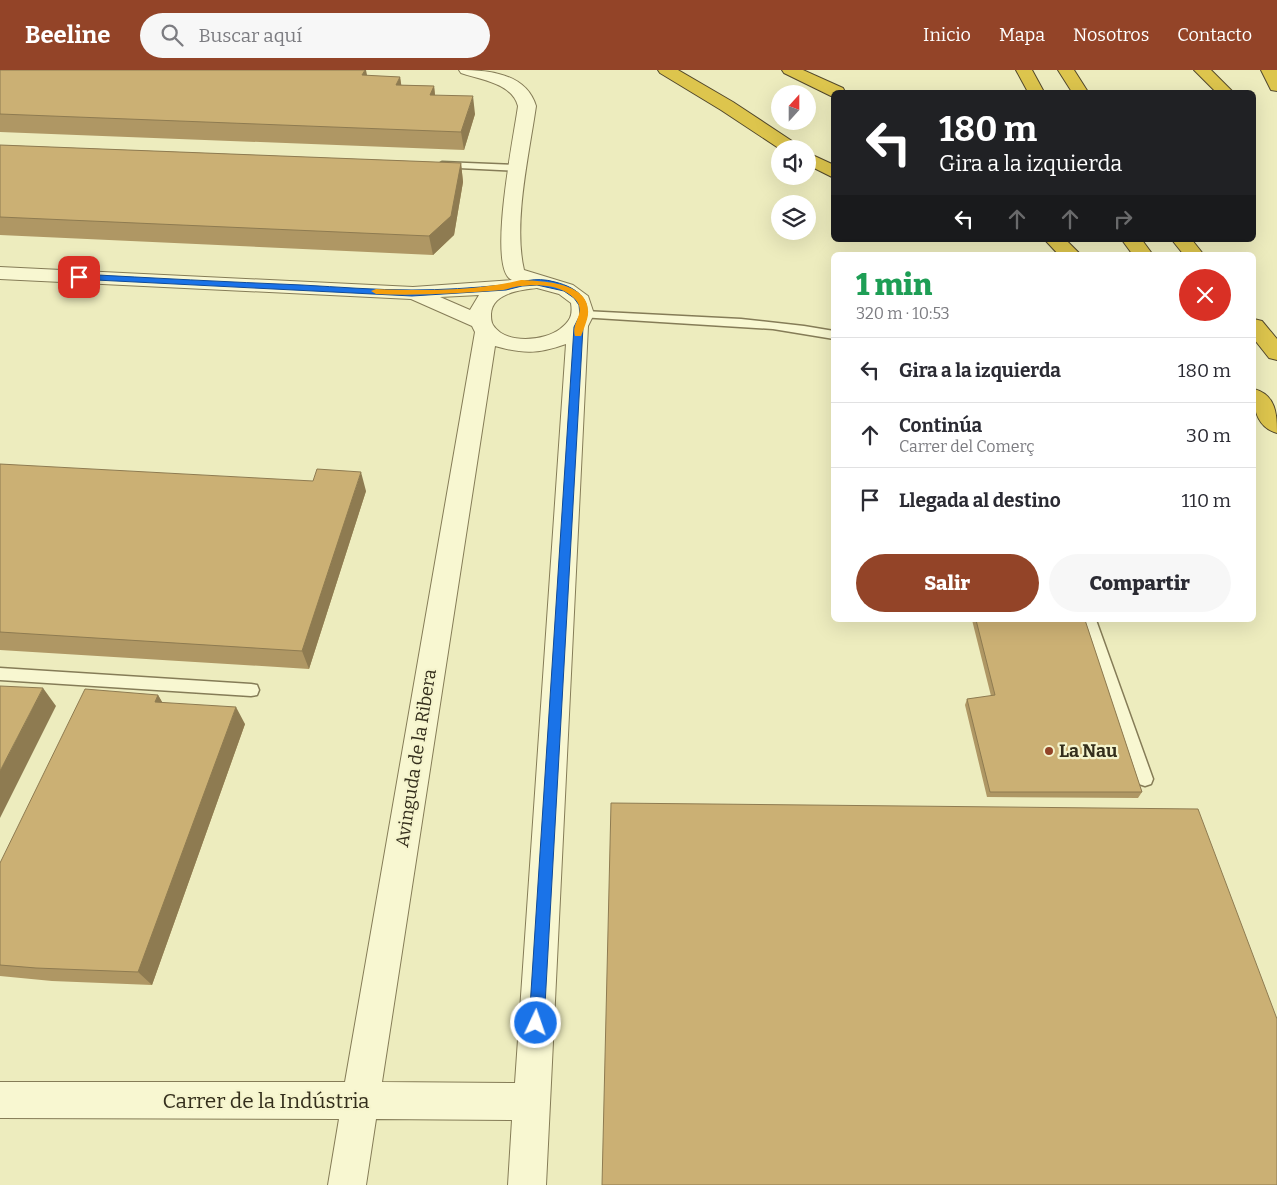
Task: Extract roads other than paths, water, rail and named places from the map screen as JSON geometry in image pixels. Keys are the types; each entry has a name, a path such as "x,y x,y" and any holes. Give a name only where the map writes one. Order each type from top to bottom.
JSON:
{"highway":[{"path":"666,70 712,96 778,140"},
{"path":"790,70 833,90"},
{"path":"1024,70 1035,90"},
{"path":"1066,70 1079,90"},
{"path":"1202,70 1222,90"},
{"path":"1269,70 1277,86"},
{"path":"816,163 831,171"},
{"path":"1057,242 1068,252"},
{"path":"1184,242 1192,252"},
{"path":"1256,328 1277,353"},
{"path":"1256,399 1277,425"},
{"path":"1256,424 1277,443"}],"street":[{"path":"467,70 512,85 521,91 527,99 511,219 510,252 515,274 537,282"},
{"path":"0,273 412,293 506,287 521,283 537,282 553,284 567,289 577,296 583,305 527,1185"},
{"path":"483,326 479,312 484,302 493,294 506,287"},
{"path":"412,293 483,326 496,338 509,344 524,346 556,341 569,335 581,321"},
{"name":"Avinguda de la Ribera","path":"347,1185 483,326"},
{"name":"Carrer de la Indústria","path":"0,1100 208,1099 532,1102"}],"lane":[{"path":"428,164 518,168"},
{"path":"581,321 626,319 770,326 831,335"},
{"path":"1090,622 1145,779"},
{"path":"0,674 251,690"}],"place":[{"name":"La Nau","path":"1049,751"}]}
